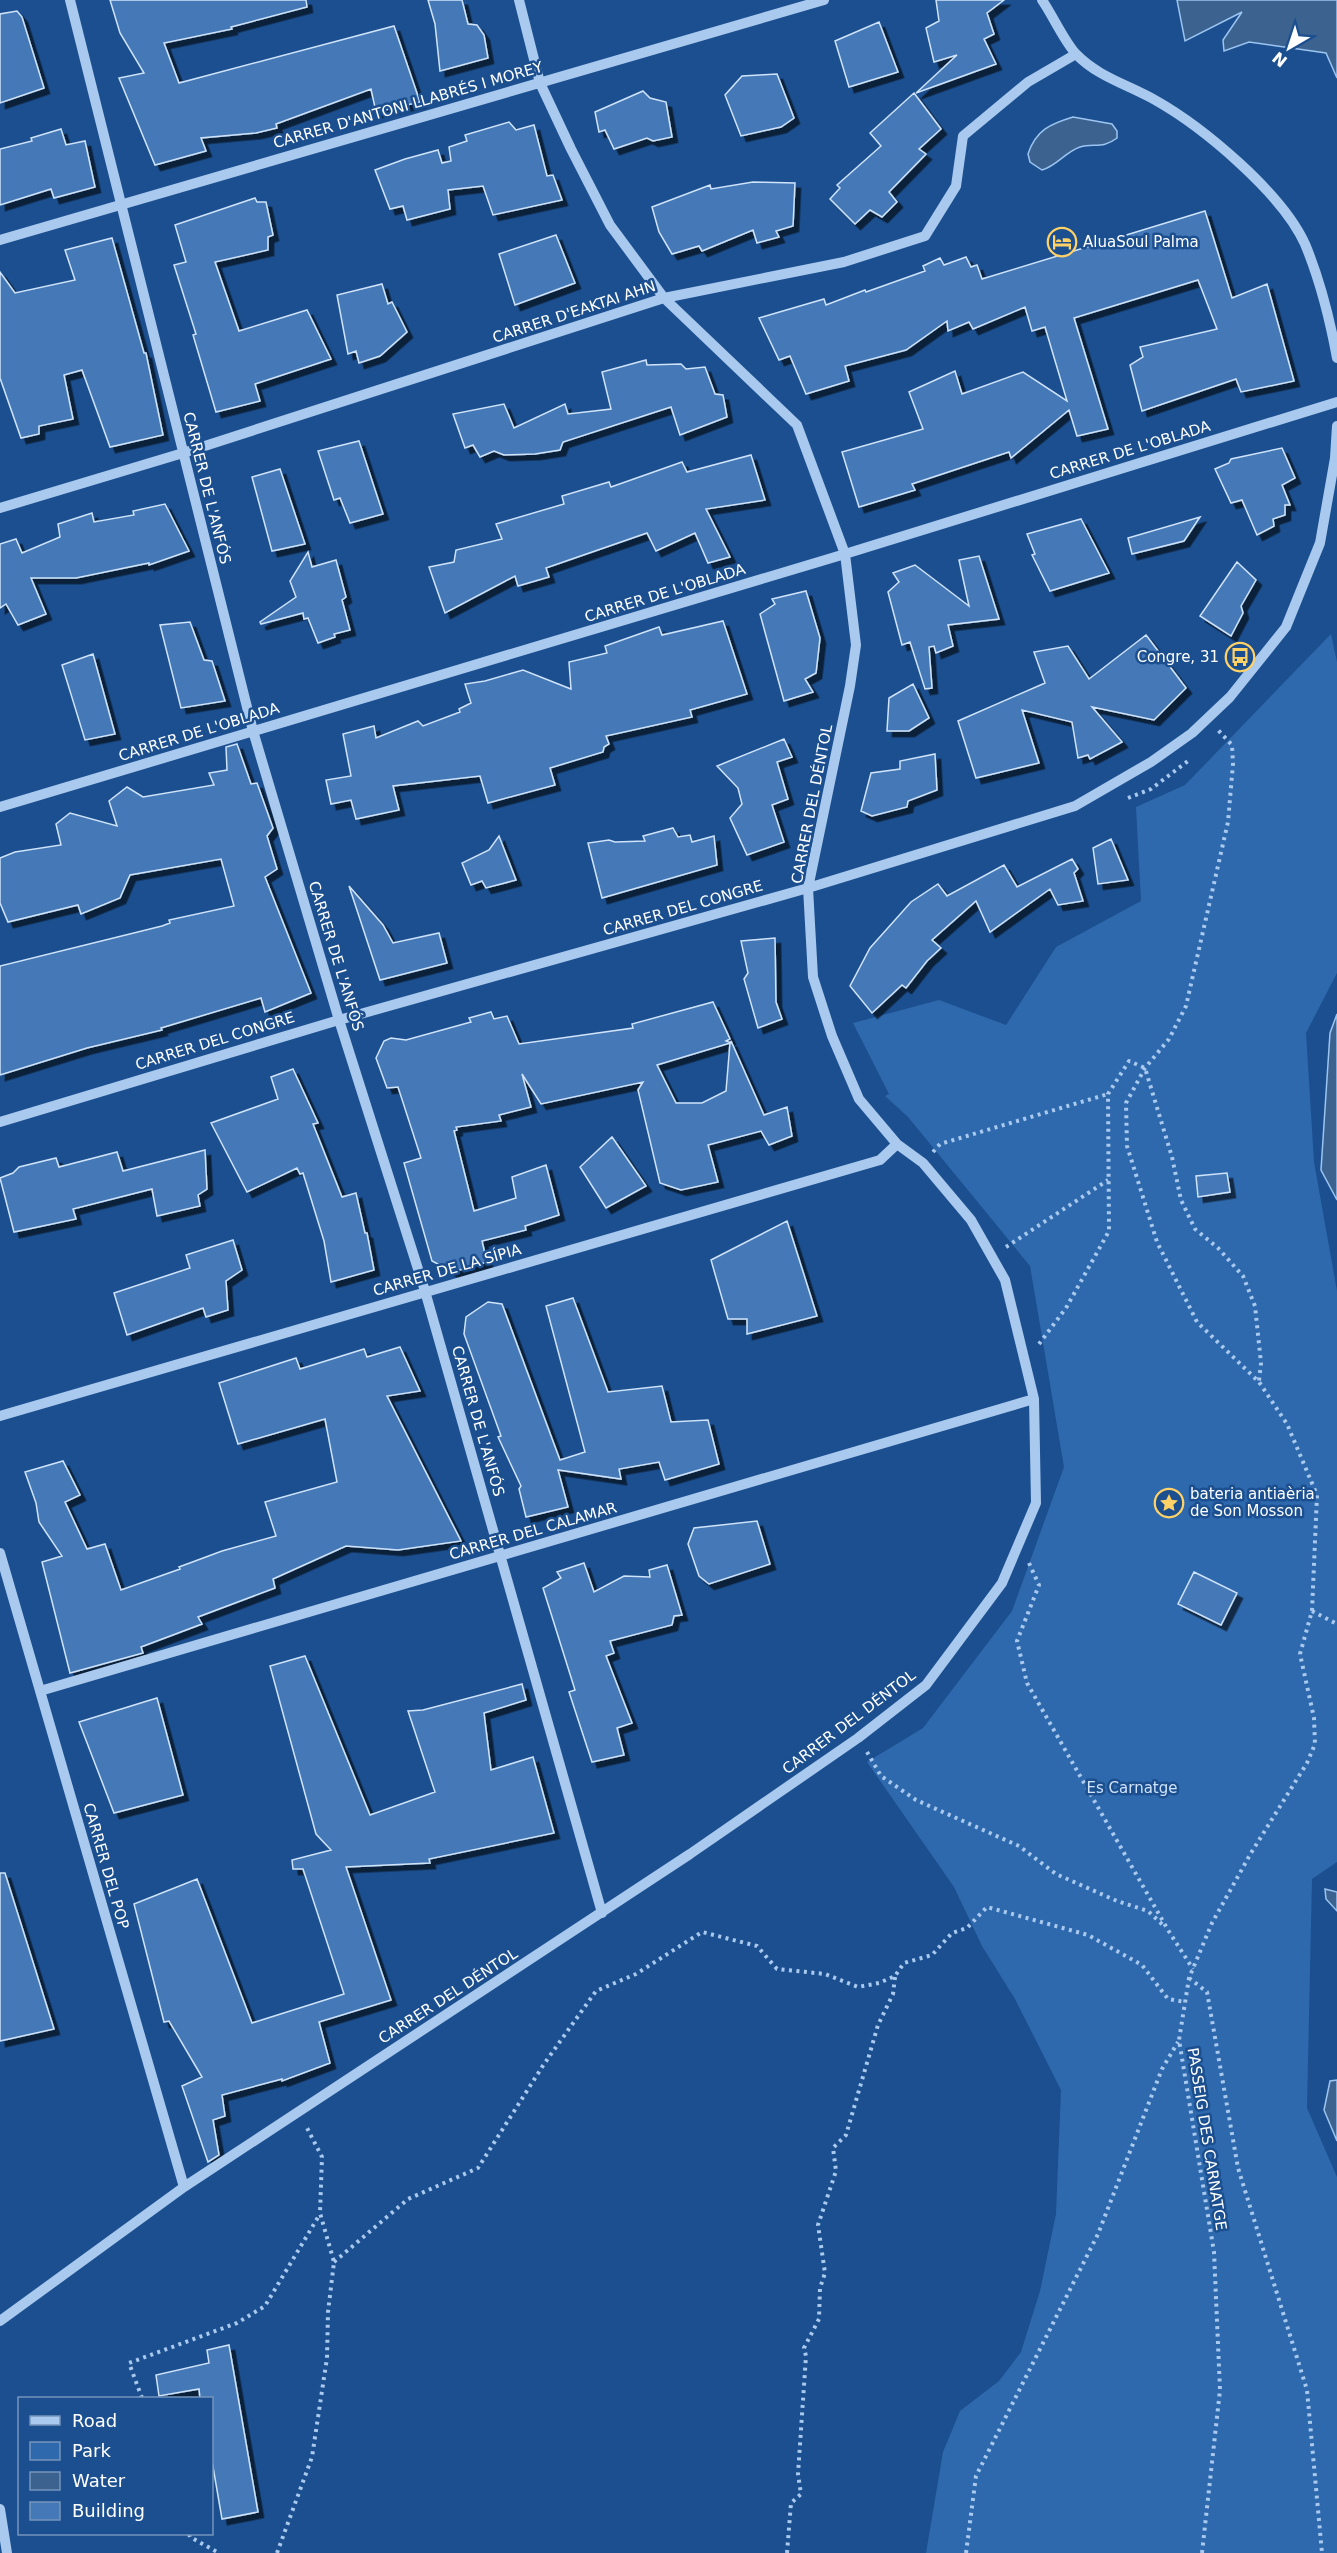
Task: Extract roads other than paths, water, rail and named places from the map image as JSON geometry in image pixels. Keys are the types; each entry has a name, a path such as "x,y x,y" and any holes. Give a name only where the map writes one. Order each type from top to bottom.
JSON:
{"street":[{"name":"CARRER DE L'ANFÓS","path":"70,0 253,731 339,1020 425,1291 602,1912"},
{"name":"CARRER DEL DÉNTOL","path":"0,2321 184,2187 602,1912 858,1738 926,1685 1002,1583 1036,1503 1034,1399 1005,1280 971,1220 923,1163 897,1144 859,1100 832,1036 813,977 808,888 850,686 856,645 845,554 797,425 664,298 610,225 540,83 519,0"},
{"name":"CARRER D'ANTONI LLABRÉS I MOREY","path":"0,240 824,0"},
{"path":"1042,0 1076,54 1109,78 1155,100 1206,136 1251,172 1277,203 1304,243 1330,320 1337,358"},
{"name":"CARRER D'EAKTAI AHN","path":"0,508 183,453 664,298 844,262 925,236 956,186 963,136 1028,82 1076,54"},
{"name":"CARRER DE L'OBLADA","path":"0,807 845,554 1337,402"},
{"name":"CARRER DEL CONGRE","path":"0,1122 339,1020 808,888 1074,806 1150,762 1192,733 1230,697 1286,627 1320,543 1335,458 1337,426"},
{"name":"CARRER DE LA SÍPIA","path":"0,1416 880,1160 897,1144"},
{"name":"CARRER DEL CALAMAR","path":"40,1691 1034,1399"},
{"name":"CARRER DEL POP","path":"0,1553 184,2187"},
{"path":"0,2509 7,2553"}],"water":[{"path":"1177,0 1337,0 1337,78 1326,53 1249,42 1224,51 1223,40 1242,12 1185,41"},
{"path":"1073,117 1112,124 1117,131 1117,138 1107,143 1075,149 1042,170 1030,162 1028,154 1035,139 1051,125"},
{"path":"1337,1014 1337,1200 1321,1170 1330,1033"},
{"path":"1325,1889 1337,1892 1337,1911 1326,1899"},
{"path":"1337,2080 1337,2141 1324,2110 1330,2081"}],"place":[{"name":"AluaSoul Palma","path":"1062,242"},
{"name":"Congre, 31","path":"1240,657"},
{"name":"bateria antiaèria de Son Mosson","path":"1169,1503"}],"park label":[{"name":"Es Carnatge","path":"1132,1788"}]}
